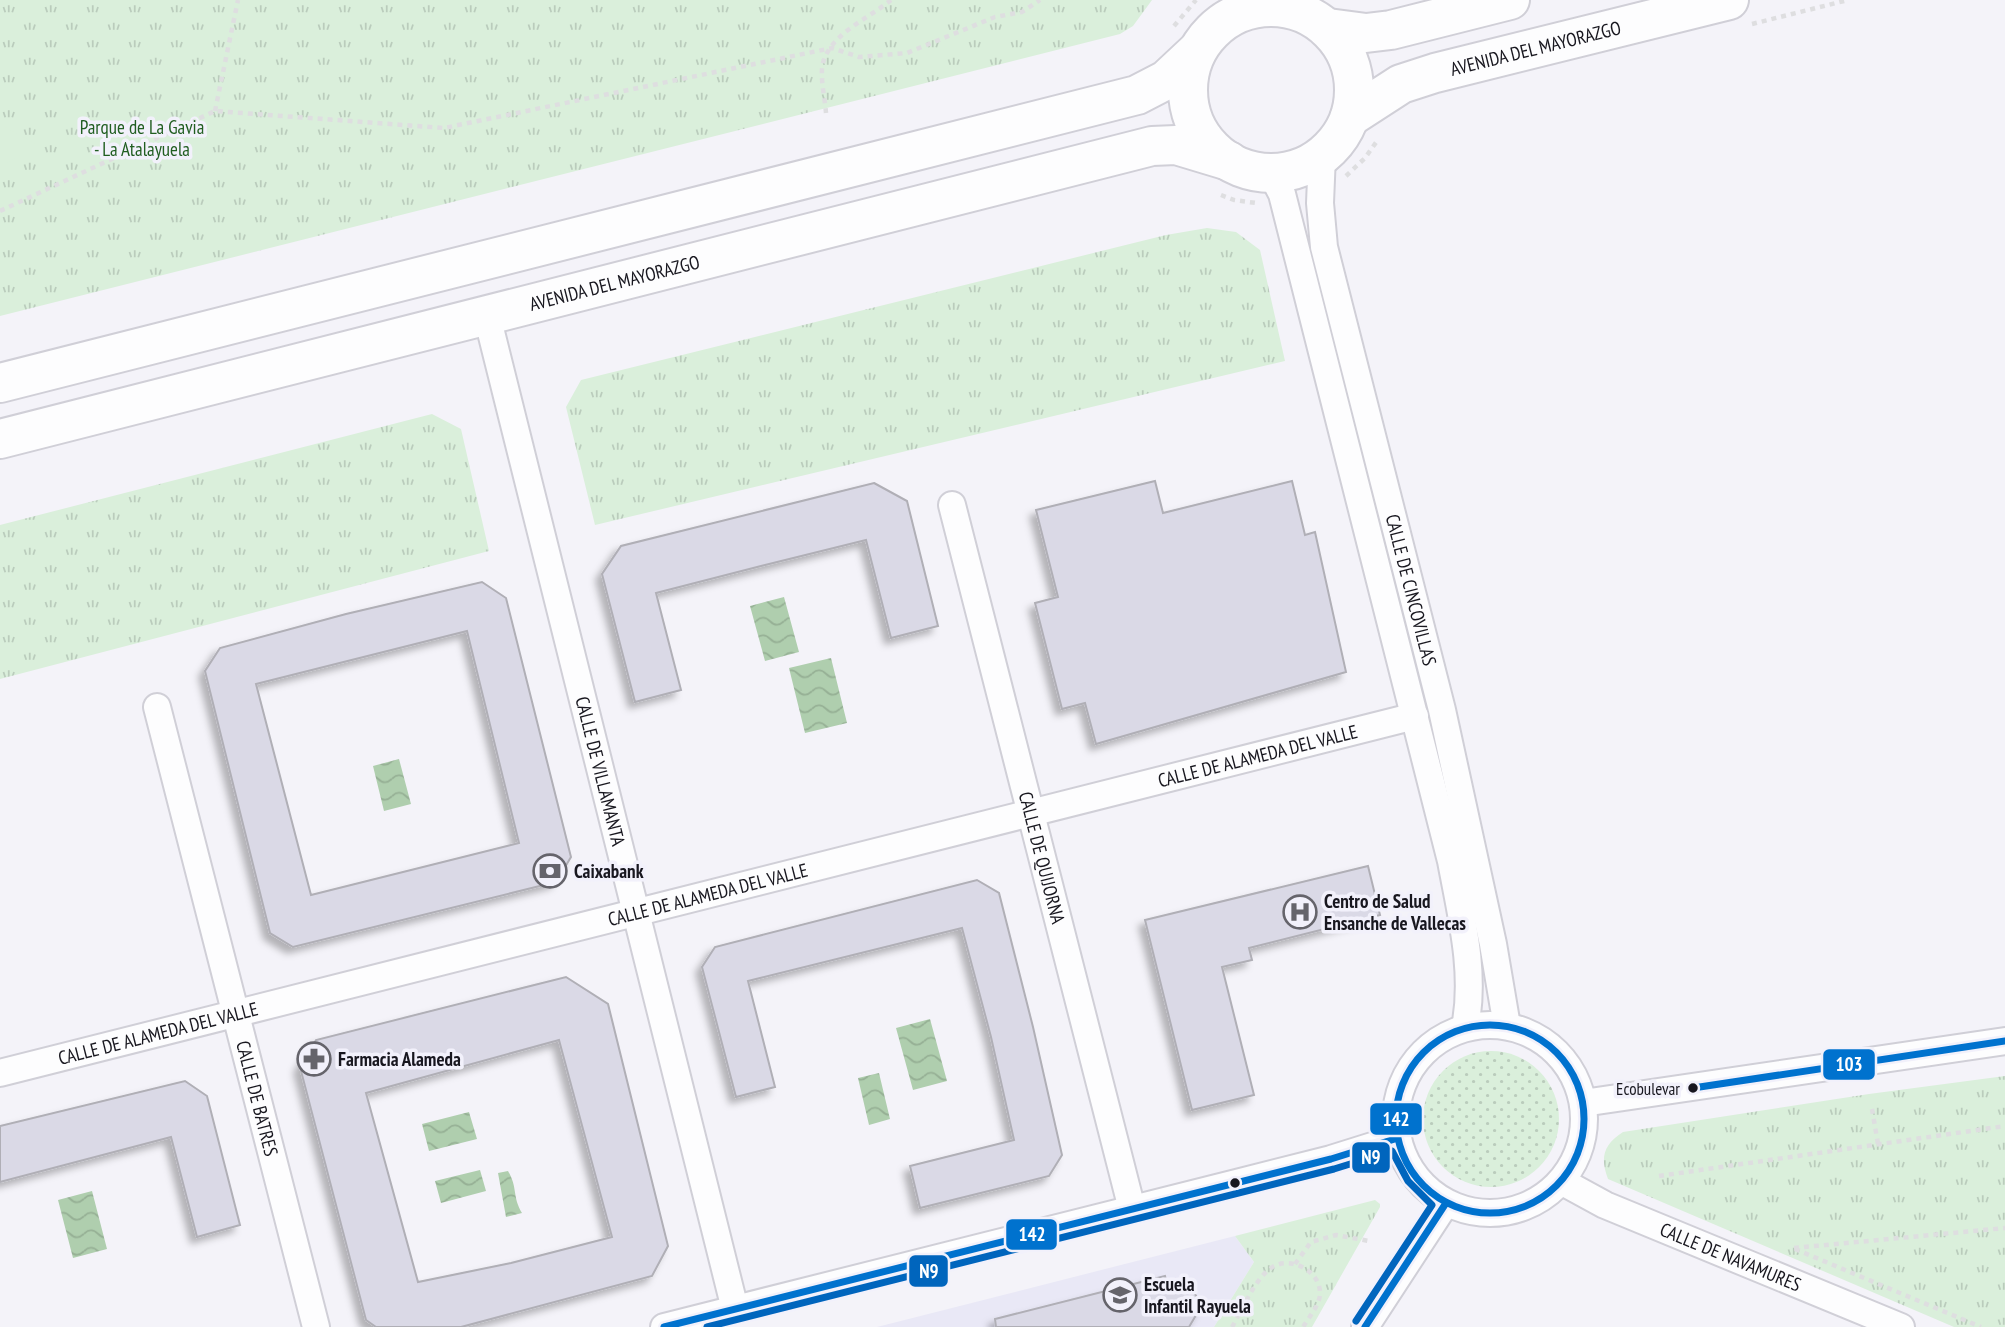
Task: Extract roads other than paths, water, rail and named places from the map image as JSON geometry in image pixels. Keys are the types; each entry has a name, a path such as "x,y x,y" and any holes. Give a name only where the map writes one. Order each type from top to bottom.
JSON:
{"main road":[{"path":"1328,28 1366,33 1391,30 1510,0"},
{"name":"AVENIDA DEL MAYORAZGO","path":"1350,117 1401,83 1729,0"},
{"path":"1278,6 1305,13 1328,28 1343,47 1352,69 1355,93 1350,117 1339,138 1322,155 1298,169 1271,173 1245,169 1229,161 1207,141 1191,115 1187,89 1198,51 1205,39 1225,20 1251,9 1278,6"},
{"path":"0,383 1138,95 1166,80 1198,51"},
{"name":"AVENIDA DEL MAYORAZGO","path":"0,439 1152,146 1176,145 1229,161"}],"street":[{"name":"CALLE DE CINCOVILLAS","path":"1322,155 1320,203 1324,247 1442,710 1493,944 1507,1026"},
{"name":"CALLE DE CINCOVILLAS","path":"1271,173 1282,194 1438,805 1460,909 1470,987 1465,1027"},
{"name":"CALLE DE VILLAMANTA","path":"487,316 735,1309"},
{"name":"CALLE DE QUIJORNA","path":"952,505 1132,1209"},
{"name":"CALLE DE BATRES","path":"157,707 316,1327"},
{"name":"CALLE DE ALAMEDA DEL VALLE","path":"0,1073 1415,716"},
{"path":"1486,1024 1507,1026 1532,1034 1554,1049 1571,1069 1583,1103 1584,1128 1580,1147 1561,1181 1546,1195 1523,1207 1497,1213 1467,1211 1446,1203 1427,1189 1415,1175 1398,1138 1396,1111 1399,1091 1410,1069 1445,1035 1465,1027 1486,1024"},
{"path":"1583,1103 2005,1041"},
{"path":"664,1327 1331,1158 1398,1138"},
{"name":"CALLE DE NAVAMURES","path":"1561,1181 1605,1205 1901,1327"},
{"path":"1365,1327 1446,1203"}],"water":[{"path":"784,597 799,652 765,661 750,606"},
{"path":"831,658 847,723 805,733 789,668"},
{"path":"399,759 411,804 384,811 373,766"},
{"path":"930,1019 947,1081 913,1090 896,1028"},
{"path":"879,1073 890,1119 869,1125 858,1078"},
{"path":"469,1112 477,1139 429,1151 422,1124"},
{"path":"480,1170 486,1191 441,1203 435,1181"},
{"path":"508,1171 522,1213 506,1217 498,1173"},
{"path":"92,1191 107,1249 73,1258 58,1200"}],"place":[{"name":"Caixabank","path":"550,871"},
{"name":"Centro de Salud Ensanche de Vallecas","path":"1300,912"},
{"name":"Farmacia Alameda","path":"314,1059"},
{"name":"Ecobulevar","path":"1693,1088"},
{"name":"Escuela Infantil Rayuela","path":"1120,1295"}],"park label":[{"name":"Parque de La Gavia - La Atalayuela","path":"142,138"}]}
